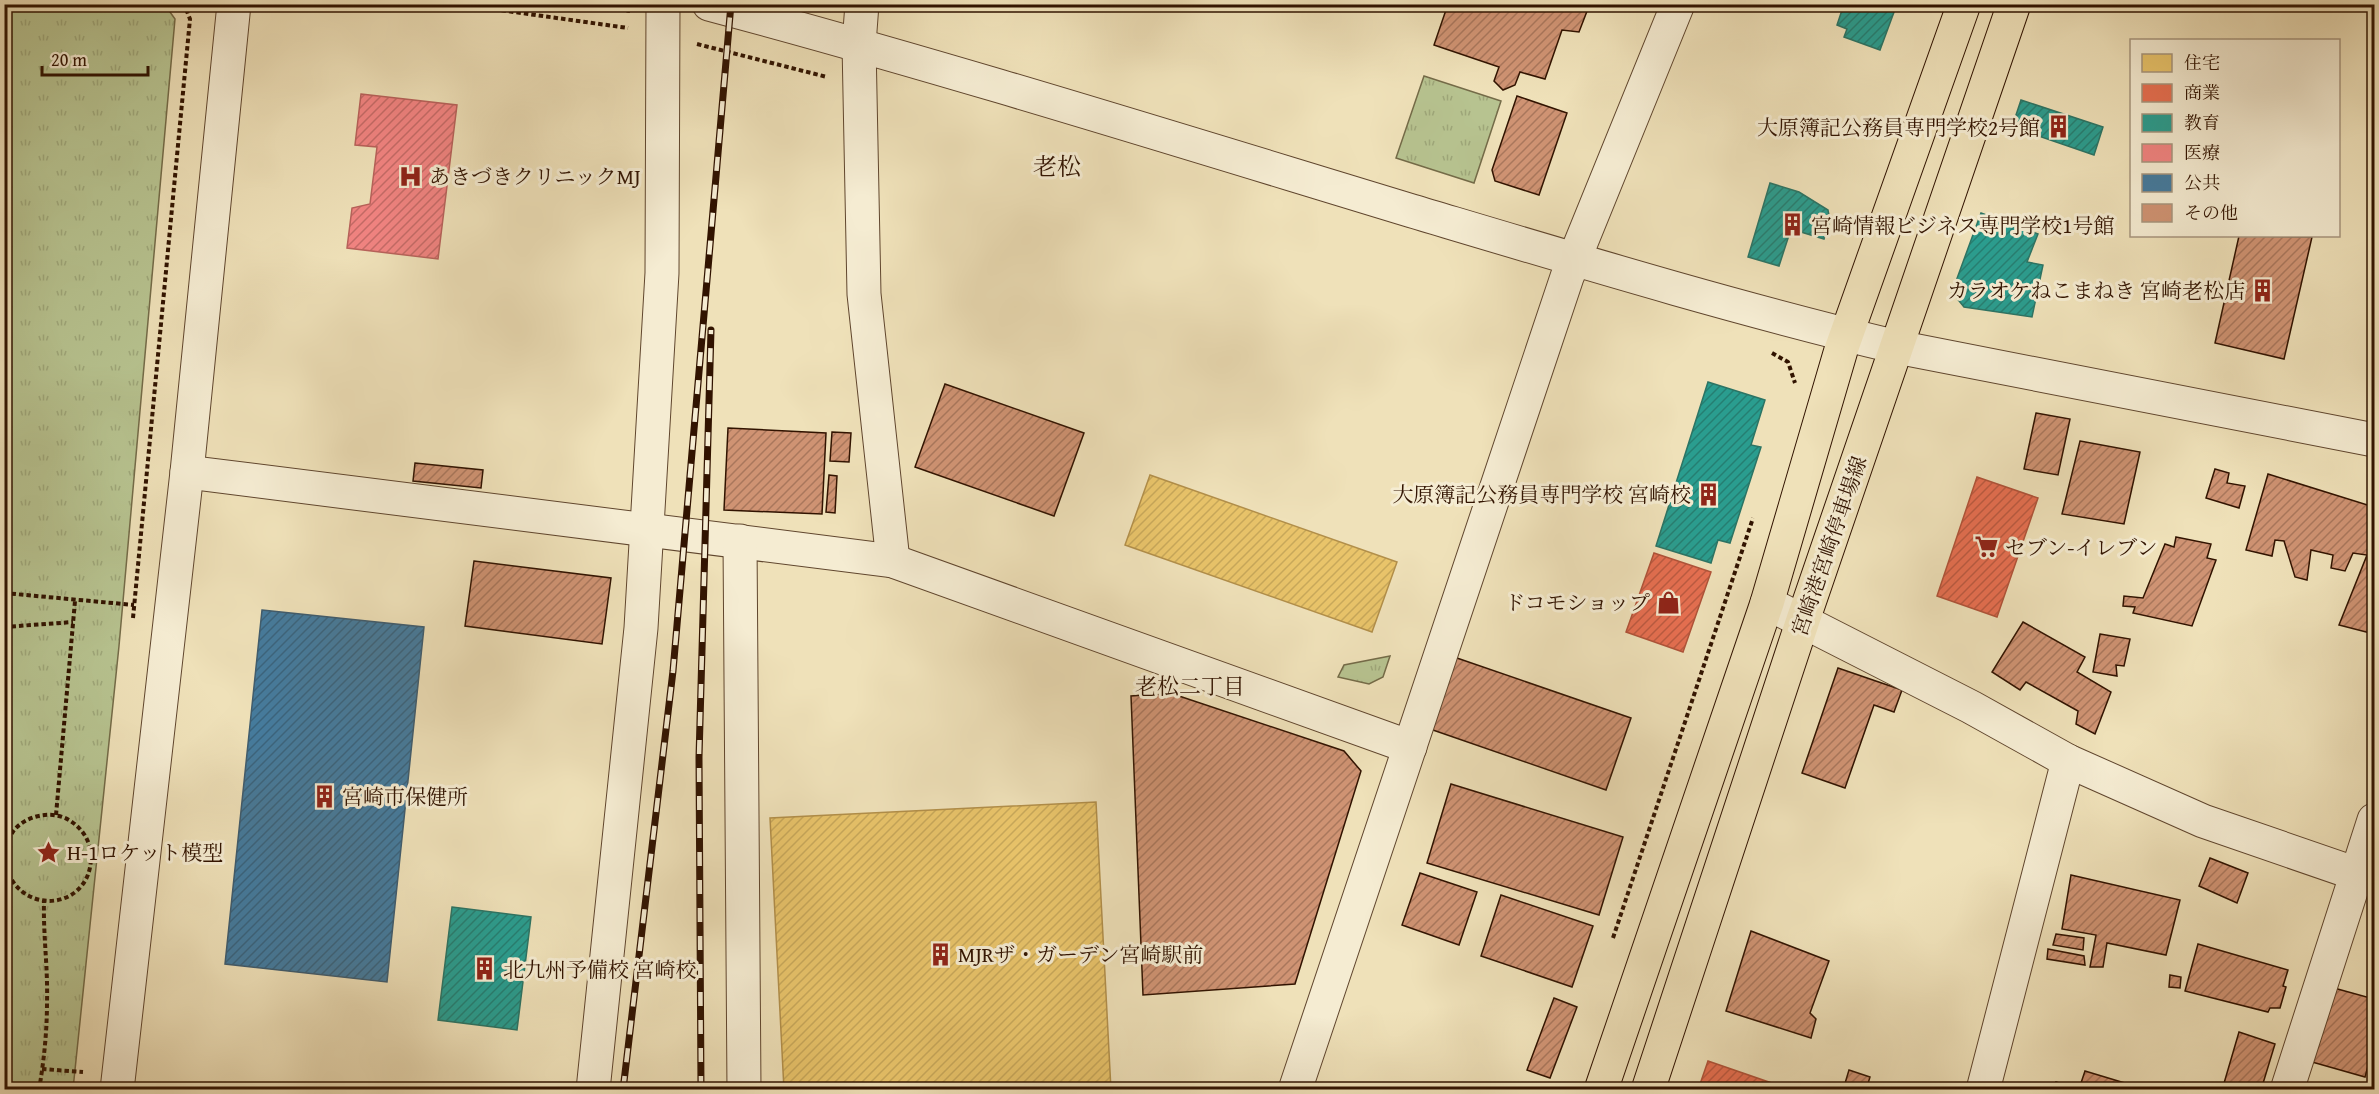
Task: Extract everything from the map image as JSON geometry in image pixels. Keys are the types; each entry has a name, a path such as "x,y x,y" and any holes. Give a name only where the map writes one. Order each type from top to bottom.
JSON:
{"main road":[{"name":"宮崎港宮崎停車場線","path":"1601,1089 1767,603 1846,335 1964,4"},
{"name":"宮崎港宮崎停車場線","path":"1648,1089 1803,620 2014,4"}],"street":[{"path":"117,1089 187,472 234,4"},
{"path":"709,4 860,44 1574,260 1846,335 2374,440"},
{"path":"862,4 860,44 864,294 893,561"},
{"path":"1295,1089 1574,260 1678,4"},
{"path":"593,1089 641,628 662,273 663,20"},
{"path":"187,472 893,561 1410,747"},
{"path":"740,541 744,1089"},
{"path":"1767,603 1971,707 2068,761 2203,821 2366,878"},
{"path":"1983,1089 2068,761"},
{"path":"2287,1089 2366,878 2374,820"}],"path":[{"path":"4,593 134,605 190,19 184,4"},
{"path":"457,4 663,20 838,80"},
{"path":"1769,352 1788,362 1796,387"},
{"path":"1611,942 1755,512"},
{"path":"56,816 75,601"},
{"path":"4,627 73,622"},
{"path":"38,816 65,818 76,825 86,836 91,851 91,866 86,880 76,891 63,899 33,899 21,892 12,882 6,869 4,856 7,839 25,821 38,816"},
{"path":"39,1089 48,1000 43,929 44,900"},
{"path":"42,1070 90,1073"}],"green space":[{"path":"5,5 165,5 175,19 119,646 73,1089 5,1089"},
{"path":"1424,76 1501,101 1474,183 1396,158"},
{"path":"1390,656 1383,677 1369,684 1338,677 1344,665"}],"building: 住宅":[{"path":"1150,475 1397,562 1372,632 1125,545"},
{"name":"MJRザ・ガーデン宮崎駅前","path":"1096,802 1111,1090 784,1090 770,818"}],"building: 商業":[{"name":"セブン-イレブン","path":"1977,477 2038,498 1997,617 1937,596"},
{"name":"ドコモショップ","path":"1654,553 1711,572 1683,652 1626,632"},
{"path":"1708,1061 1792,1090 1698,1090"}],"building: 教育":[{"path":"1844,4 1897,4 1880,50 1844,37 1847,29 1837,25"},
{"name":"大原簿記公務員専門学校2号館","path":"2021,100 2103,127 2094,155 2012,127"},
{"name":"宮崎情報ビジネス専門学校1号館","path":"1770,183 1799,192 1828,210 1830,221 1824,239 1791,229 1779,266 1748,257"},
{"path":"1981,213 2038,234 2027,262 2043,265 2032,317 1964,307 1952,292"},
{"name":"大原簿記公務員専門学校 宮崎校","path":"1708,382 1765,400 1751,445 1761,447 1730,543 1718,540 1711,563 1656,546"},
{"name":"北九州予備校 宮崎校","path":"452,907 531,917 517,1030 438,1020"}],"building: 医療":[{"name":"あきづきクリニックMJ","path":"361,94 457,105 438,259 347,248 352,208 370,204 377,147 355,145"}],"building: 公共":[{"name":"宮崎市保健所","path":"262,610 424,627 387,982 225,964"},
{"path":"4,953 11,954 4,1026"}],"building: その他":[{"path":"1448,4 1586,4 1589,6 1579,32 1562,30 1545,79 1520,72 1515,85 1503,90 1494,81 1499,67 1434,45"},
{"path":"1517,96 1567,113 1539,195 1495,181 1492,170"},
{"name":"カラオケねこまねき 宮崎老松店","path":"2239,237 2312,237 2284,359 2215,343"},
{"path":"945,384 1084,433 1054,516 915,467"},
{"path":"2036,413 2070,419 2058,475 2024,469"},
{"path":"728,428 826,433 822,514 724,510"},
{"path":"832,432 851,433 849,462 830,461"},
{"path":"2080,441 2140,452 2124,524 2062,514"},
{"path":"415,463 483,470 481,488 413,481"},
{"path":"2215,469 2229,473 2227,483 2245,486 2239,508 2206,498"},
{"path":"2268,474 2374,507 2374,634 2339,625 2367,555 2353,553 2345,571 2331,568 2333,555 2311,550 2307,580 2295,577 2284,541 2275,540 2272,556 2246,550"},
{"path":"829,475 837,476 835,513 826,512"},
{"path":"2176,537 2211,544 2207,558 2216,560 2192,626 2133,613 2135,607 2123,606 2124,596 2143,598 2165,544 2174,547"},
{"path":"474,561 611,578 602,644 465,626"},
{"path":"2023,622 2085,657 2077,672 2111,692 2095,734 2076,724 2078,711 2026,682 2020,690 1992,672"},
{"path":"2100,634 2130,639 2124,666 2116,665 2117,676 2093,672"},
{"path":"1454,657 1631,718 1606,790 1430,729"},
{"path":"1838,668 1902,690 1894,712 1874,705 1845,788 1802,773"},
{"path":"1170,693 1344,751 1361,771 1295,984 1143,995 1131,696"},
{"path":"1451,784 1623,837 1599,915 1427,863"},
{"path":"2210,858 2248,873 2237,903 2199,886"},
{"path":"1420,873 1477,892 1459,945 1402,925"},
{"path":"2071,875 2180,900 2166,955 2107,943 2103,967 2090,967 2096,935 2062,929"},
{"path":"1501,895 1593,926 1572,987 1481,956"},
{"path":"1751,931 1829,961 1810,1013 1816,1019 1811,1038 1726,1011"},
{"path":"2056,934 2084,938 2083,950 2053,945"},
{"path":"2198,944 2288,970 2280,1008 2270,1008 2268,1012 2185,991"},
{"path":"2048,949 2084,956 2085,965 2047,959"},
{"path":"2170,975 2181,977 2180,988 2169,987"},
{"path":"2334,988 2374,999 2374,1044 2365,1077 2312,1062"},
{"path":"1554,998 1577,1007 1550,1078 1527,1070"},
{"path":"2239,1032 2275,1044 2261,1090 2222,1090"},
{"path":"1849,1070 1870,1077 1866,1090 1843,1090"},
{"path":"2085,1071 2148,1090 2054,1090 2056,1082 2079,1089"}],"railway":[{"path":"623,1090 673,671 731,4"},
{"path":"701,1090 699,757 711,330"}],"place":[{"name":"大原簿記公務員専門学校2号館","path":"2058,127"},
{"name":"あきづきクリニックMJ","path":"411,176"},
{"name":"宮崎情報ビジネス専門学校1号館","path":"1793,225"},
{"name":"カラオケねこまねき 宮崎老松店","path":"2263,290"},
{"name":"大原簿記公務員専門学校 宮崎校","path":"1709,494"},
{"name":"セブン-イレブン","path":"1987,547"},
{"name":"ドコモショップ","path":"1668,602"},
{"name":"宮崎市保健所","path":"324,796"},
{"name":"H-1ロケット模型","path":"49,852"},
{"name":"MJRザ・ガーデン宮崎駅前","path":"940,954"},
{"name":"北九州予備校 宮崎校","path":"485,969"}],"district":[{"name":"老松","path":"1057,166"},
{"name":"老松二丁目","path":"1190,686"}]}
